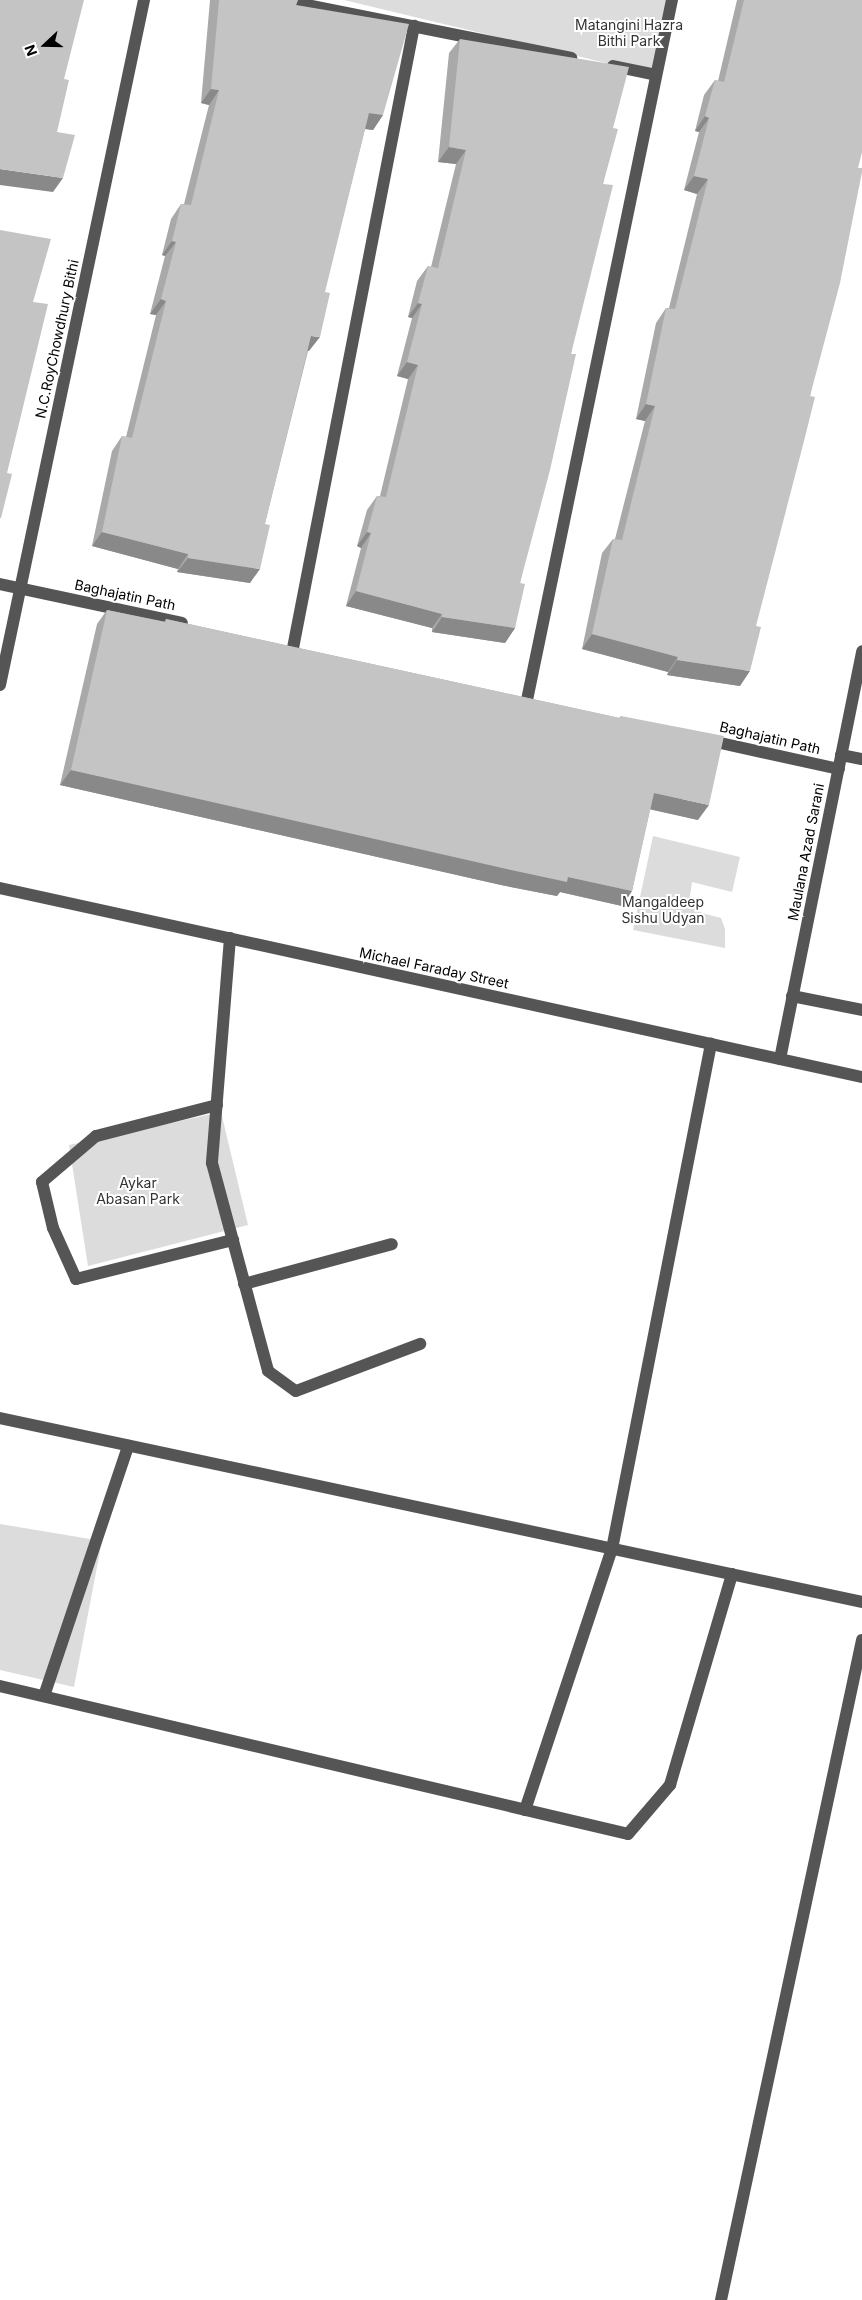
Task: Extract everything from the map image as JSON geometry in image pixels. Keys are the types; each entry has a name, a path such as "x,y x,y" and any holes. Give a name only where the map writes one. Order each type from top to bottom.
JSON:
{"street":[{"name":"N.C.RoyChowdhury Bithi","path":"0,685 144,0"},
{"path":"282,0 656,75"},
{"path":"527,700 672,0"},
{"path":"293,648 414,26"},
{"name":"Baghajatin Path","path":"0,584 196,626"},
{"name":"Maulana Azad Sarani","path":"780,1059 862,651"},
{"name":"Baghajatin Path","path":"692,736 838,769"},
{"path":"841,755 862,759"},
{"name":"Michael Faraday Street","path":"0,888 862,1077"},
{"path":"230,938 212,1163 268,1370 296,1391 420,1344"},
{"path":"792,996 862,1010"},
{"path":"525,1810 612,1549 711,1044"},
{"path":"217,1105 96,1136 42,1182 53,1228 76,1280 233,1240"},
{"path":"244,1284 392,1244"},
{"path":"0,1418 862,1602"},
{"path":"44,1696 128,1446"},
{"path":"0,1686 628,1834 670,1785 732,1574"},
{"path":"721,2300 862,1640"}],"green space":[{"name":"Matangini Hazra Bithi Park","path":"344,0 668,0 656,75"},
{"name":"Mangaldeep Sishu Udyan","path":"653,836 740,857 732,892 692,882 689,903 702,913 721,918 725,929 725,948 633,930"},
{"name":"Aykar Abasan Park","path":"221,1112 248,1225 88,1266 69,1145"},
{"path":"0,1524 102,1541 74,1687 0,1670"}],"building":[{"path":"0,0 84,0 64,79 69,80 57,132 75,135 63,178 0,169"},
{"path":"219,0 298,0 296,5 409,24 383,115 369,113 325,292 330,293 320,337 311,336 265,524 270,525 260,569 188,558 188,554 102,532 122,436 132,438 166,301 161,299 176,242 172,241 181,204 191,205 219,90 211,89"},
{"path":"744,0 862,0 862,152 858,168 862,168 862,172 840,283 810,396 815,397 756,626 761,627 750,671 677,660 678,657 592,634 613,539 622,540 655,406 646,404 666,308 675,309 708,179 694,176 709,118 705,116 715,80 724,82"},
{"path":"460,39 629,67 613,128 618,129 603,184 613,185 571,354 576,354 550,470 520,583 525,584 515,628 442,617 442,614 356,591 371,533 367,532 377,496 386,497 418,365 407,362 422,304 418,303 428,266 438,268 466,150 449,147"},
{"path":"0,230 51,239 33,302 48,304 7,473 12,474 1,518 0,518"},
{"path":"107,610 166,622 166,619 620,718 621,716 724,736 709,805 654,793 632,891 568,877 567,882 511,870 71,770"}]}
